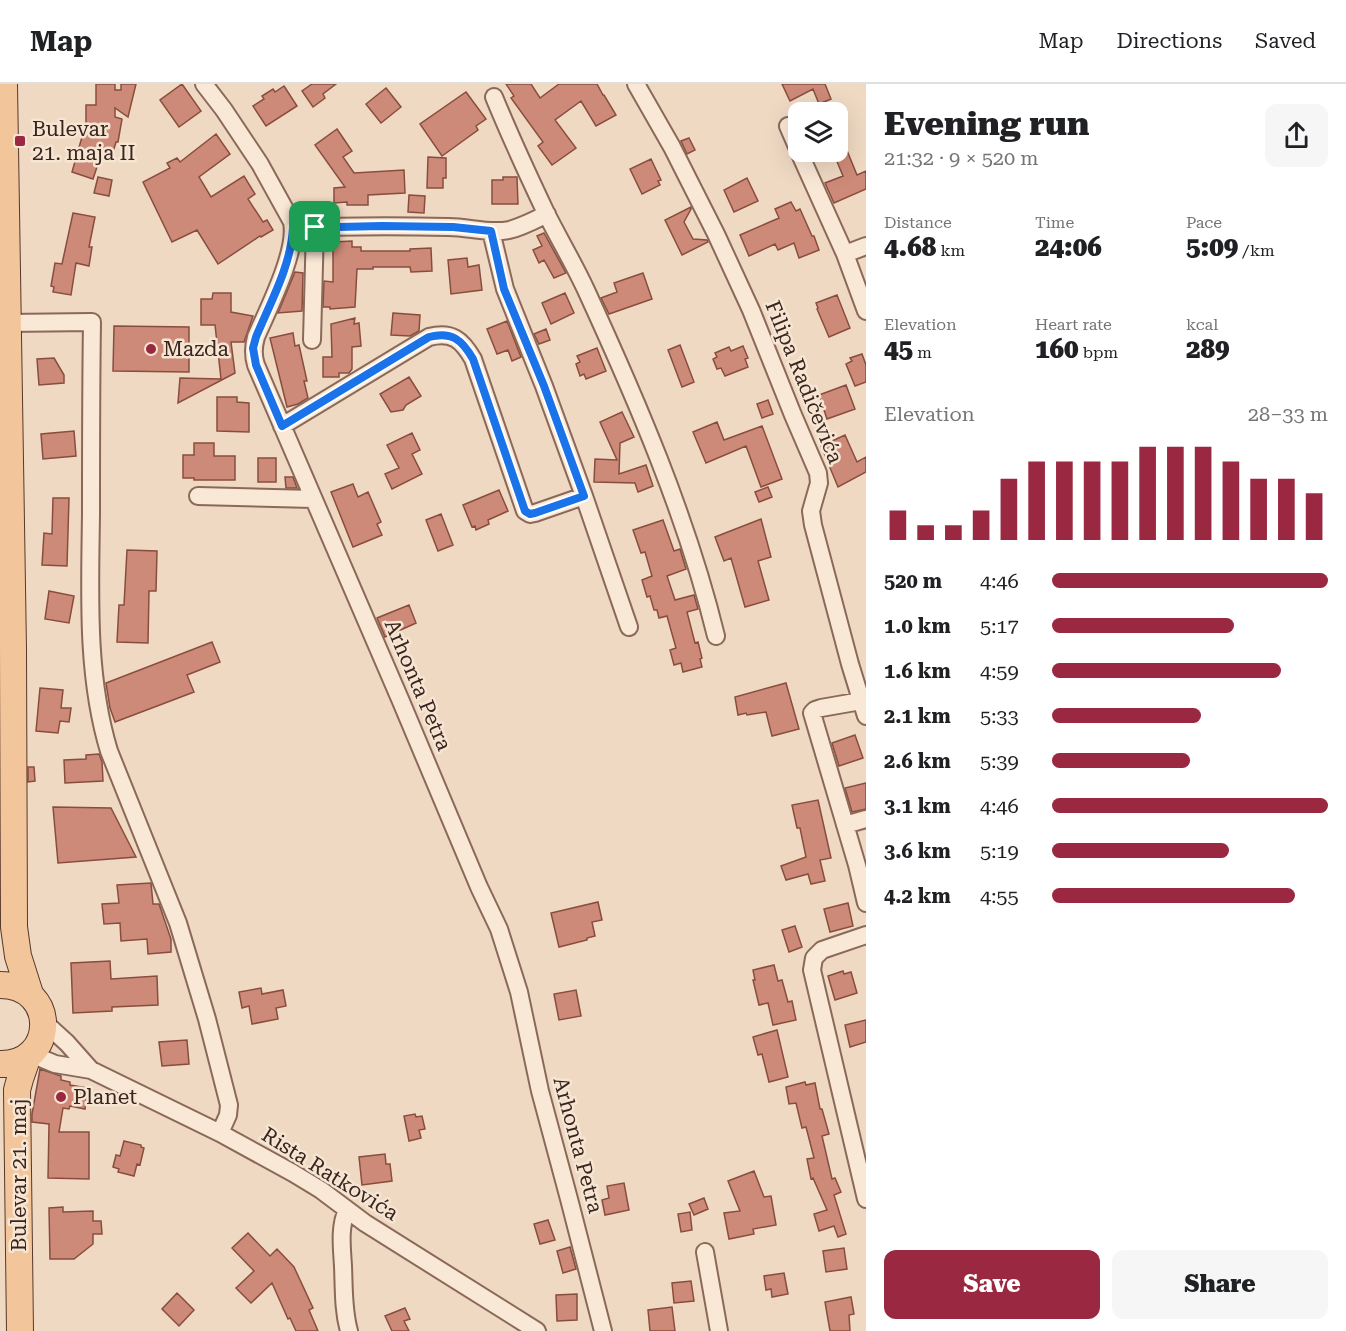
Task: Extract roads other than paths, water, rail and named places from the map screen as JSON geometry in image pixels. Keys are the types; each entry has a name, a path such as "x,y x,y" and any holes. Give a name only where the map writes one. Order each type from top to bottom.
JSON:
{"main road":[{"path":"4,84 13,649 14,927 18,956 30,994"},
{"path":"0,985 11,985 30,994 37,1002 44,1022"},
{"name":"Bulevar 21. maj","path":"20,1331 17,1090 30,1055 43,1034 44,1022"},
{"path":"0,1064 19,1062 30,1055"}],"street":[{"path":"204,84 260,164 289,215 293,228 382,226 491,231 508,230 525,225 547,214"},
{"name":"Filipa Radičevića","path":"636,84 672,147 726,255 818,473 819,483 811,511 813,525 864,708"},
{"path":"494,97 518,153 617,358 666,479 694,559 716,636"},
{"path":"804,162 845,254 866,311"},
{"path":"312,340 315,227"},
{"name":"Arhonta Petra","path":"293,228 293,240 283,272 253,348 256,365 499,929 519,992 540,1091 603,1331"},
{"path":"491,231 504,289 544,386 629,627"},
{"path":"845,254 866,246"},
{"path":"7,323 92,322 90,585 92,648 99,708 109,751 178,923 207,1019 229,1105 228,1115 220,1133"},
{"path":"282,426 429,337 446,334 462,344 473,359 525,511 530,514 535,513 584,496"},
{"path":"198,496 313,499"},
{"path":"864,708 821,708 812,713 858,865 866,903"},
{"path":"845,825 866,819"},
{"path":"866,935 822,950 814,958 812,970 866,1199"},
{"name":"Rista Ratkovića","path":"44,1022 91,1070"},
{"name":"Rista Ratkovića","path":"30,1055 55,1064 91,1070 220,1133 303,1178 375,1230 537,1331"},
{"path":"347,1210 342,1231 344,1304 348,1331"},
{"path":"705,1252 719,1331"}],"place":[{"name":"Bulevar 21. maja II","path":"20,141"},
{"name":"Mazda","path":"151,349"},
{"name":"Planet","path":"61,1097"}]}
